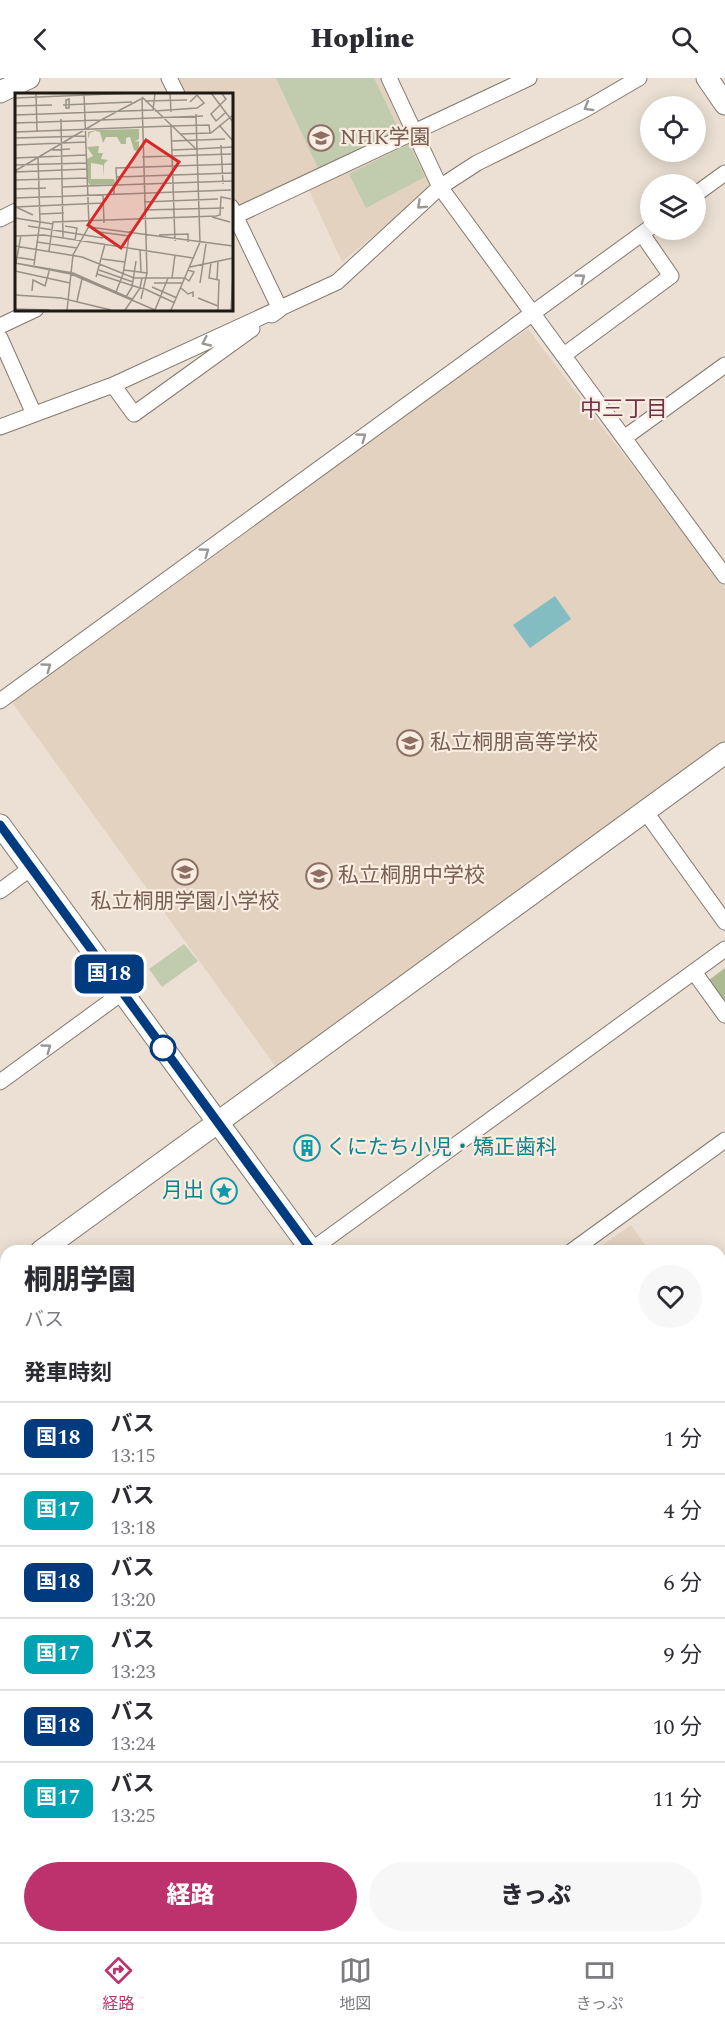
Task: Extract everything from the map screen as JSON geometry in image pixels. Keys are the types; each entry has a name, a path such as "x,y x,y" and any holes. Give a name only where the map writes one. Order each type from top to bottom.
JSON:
{"street":[{"path":"0,92 30,78"},
{"path":"169,78 176,93"},
{"path":"389,78 440,187 534,312 624,438 720,558 725,576"},
{"path":"280,309 232,213 530,78"},
{"path":"0,427 113,385 337,282 440,187 477,164 584,110 611,85 639,78"},
{"path":"707,78 725,104"},
{"path":"706,187 725,173"},
{"path":"0,219 15,212"},
{"path":"0,701 640,234"},
{"path":"564,355 671,276 651,240"},
{"path":"113,385 134,414 280,309"},
{"path":"0,326 34,310"},
{"path":"0,338 34,414"},
{"path":"624,438 725,364"},
{"path":"49,1245 725,753"},
{"path":"645,811 725,922"},
{"path":"0,825 25,872 302,1245"},
{"path":"0,848 25,872"},
{"path":"0,891 25,872"},
{"path":"315,1245 725,949"},
{"path":"694,972 725,1015"},
{"path":"0,1082 117,996"},
{"path":"580,1245 725,1140"}],"shaded area":[{"name":"NHK学園","path":"176,78 384,78 434,185 342,262 305,182 238,213 232,200 232,93 184,93"},
{"path":"528,329 725,588 725,744 279,1071 11,701 366,441"},
{"path":"631,1225 645,1245 603,1245"}],"green space":[{"path":"276,78 374,78 399,130 318,168"},
{"path":"409,144 425,177 366,208 349,174"},
{"path":"184,944 198,961 162,987 149,969"},
{"path":"725,968 725,1002 709,980"}],"water":[{"path":"555,596 571,619 530,648 513,625"}],"bus line":[{"name":"国18","path":"0,825 308,1245"}],"place":[{"name":"NHK学園","path":"321,138"},
{"name":"私立桐朋高等学校","path":"410,743"},
{"name":"私立桐朋学園小学校","path":"185,872"},
{"name":"私立桐朋中学校","path":"319,876"},
{"name":"くにたち小児・矯正歯科","path":"307,1148"},
{"name":"月出","path":"224,1191"}],"district":[{"name":"中三丁目","path":"624,409"}]}
